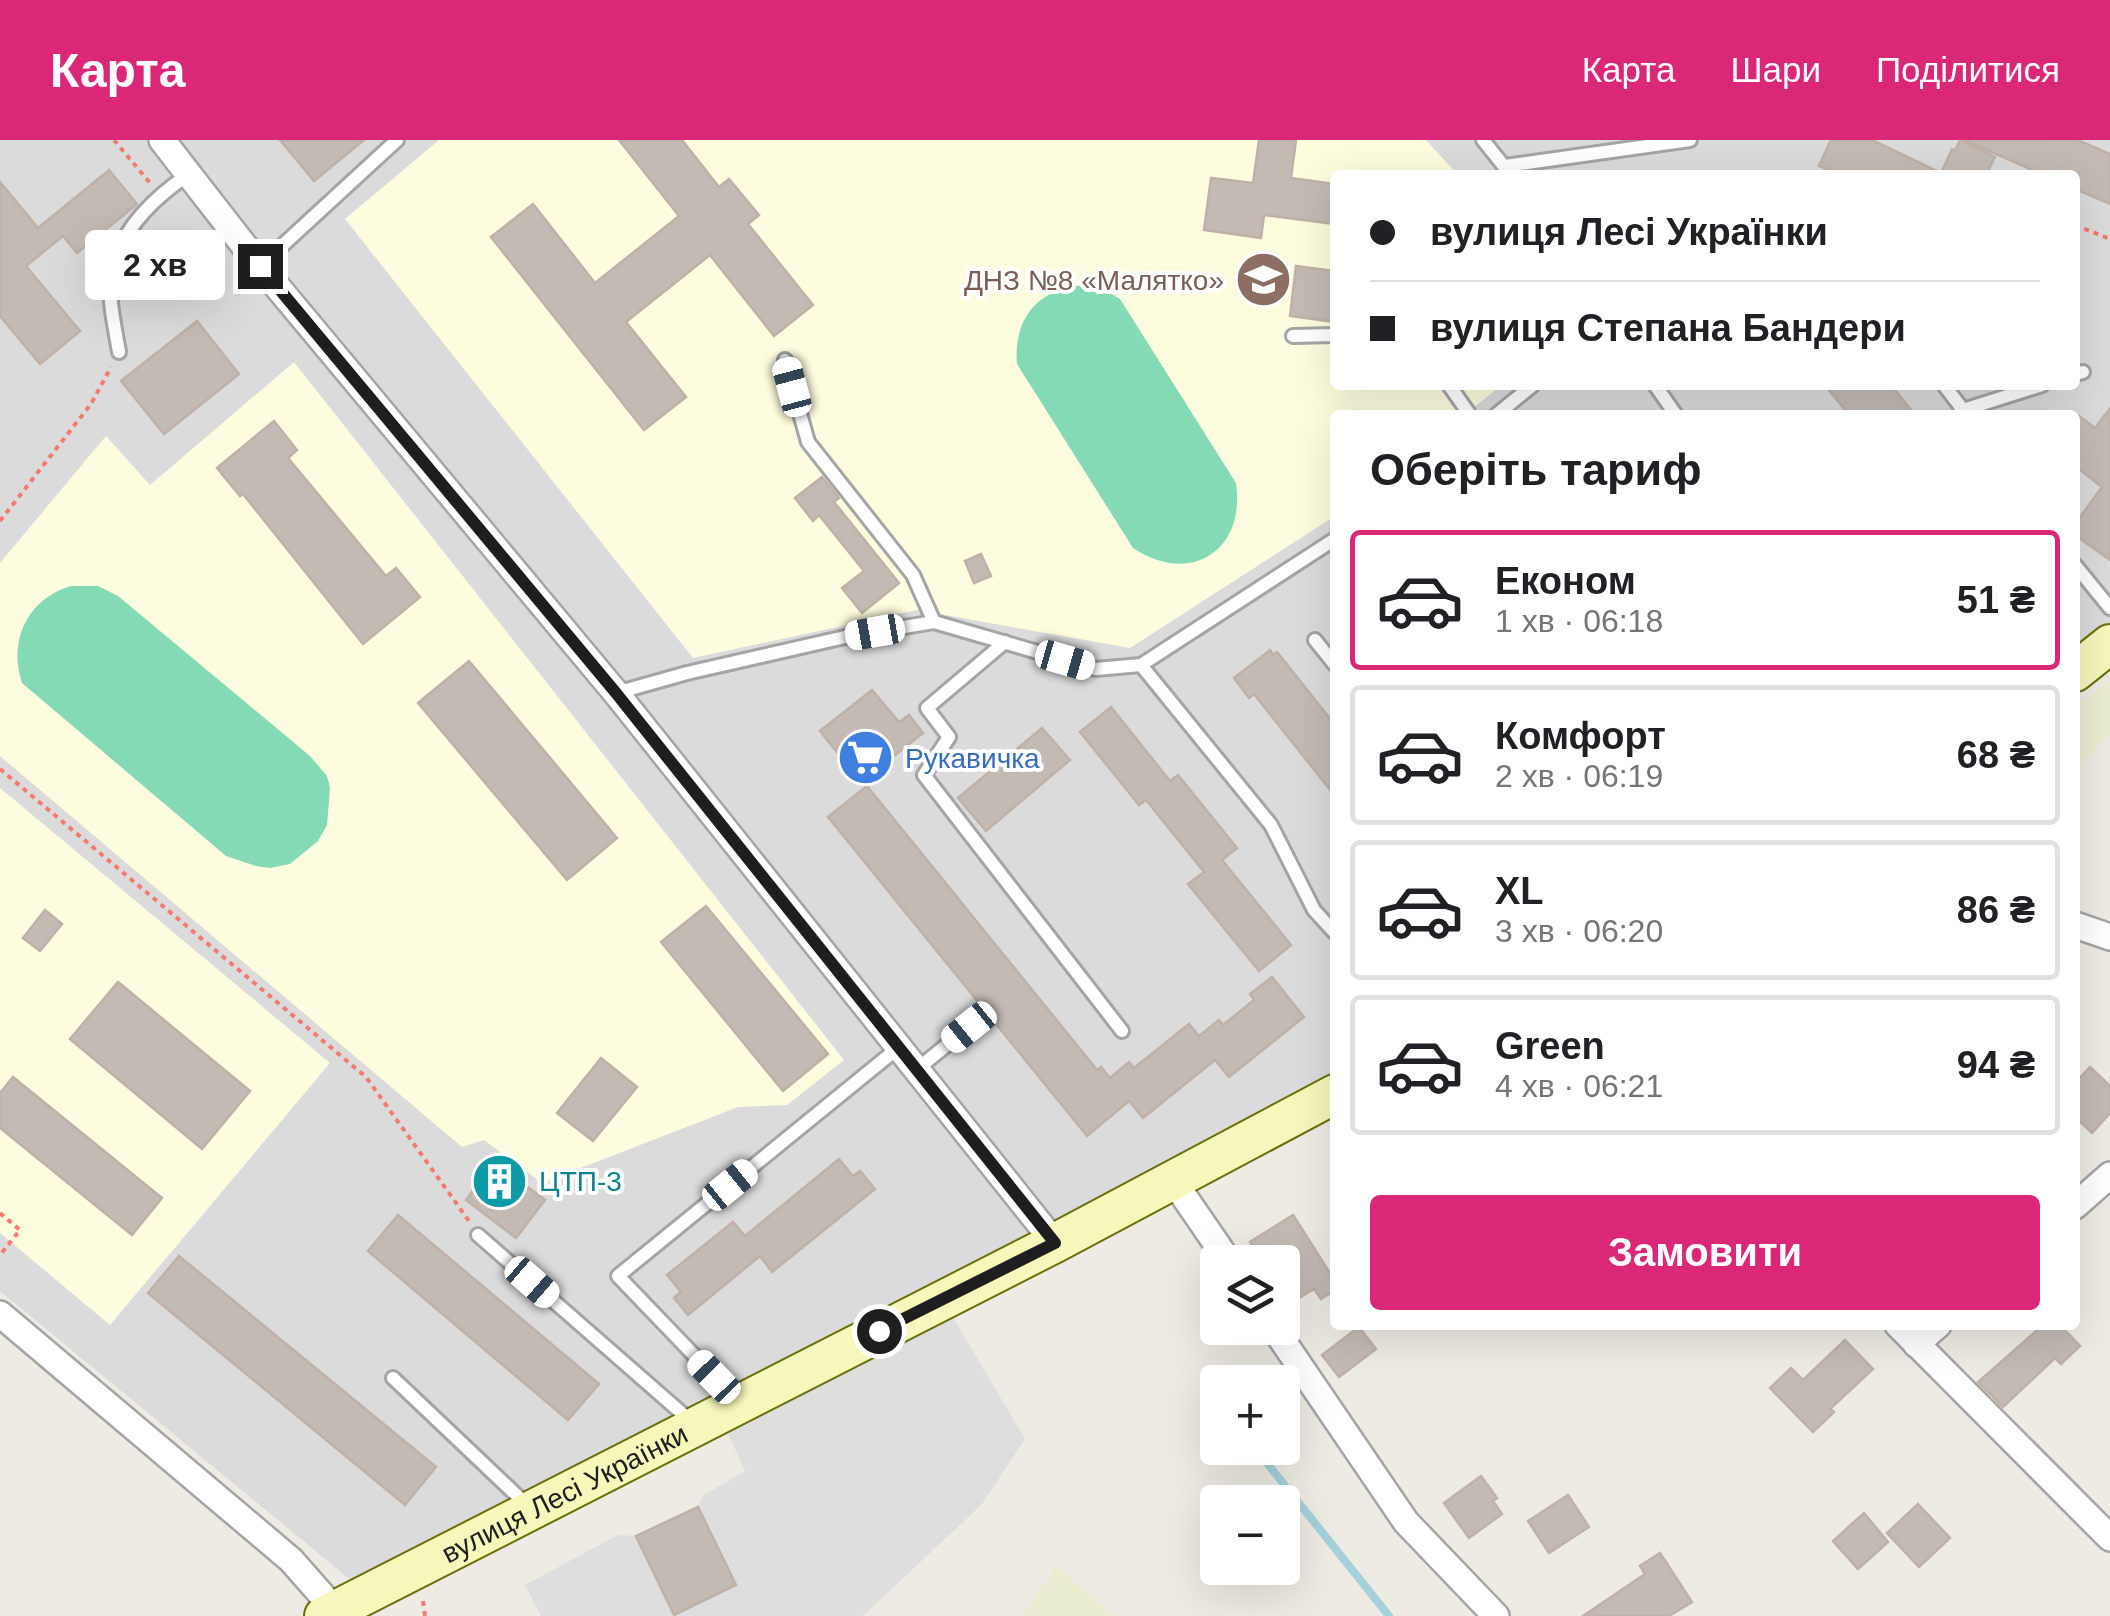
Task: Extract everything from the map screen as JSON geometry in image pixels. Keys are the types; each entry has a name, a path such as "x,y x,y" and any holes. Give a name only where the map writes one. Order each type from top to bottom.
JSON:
{"street":[{"path":"162,140 260,266 616,693 1055,1243"},
{"path":"2080,668 2110,644"},
{"path":"2080,927 2110,938"},
{"name":"вулиця Лесі Українки","path":"330,1613 738,1402 1176,1184 1330,1097"},
{"path":"2080,1202 2110,1175"},
{"path":"1176,1184 1217,1245"},
{"path":"0,1314 292,1560 330,1613"},
{"path":"1903,1330 2110,1538"},
{"path":"1916,1344 1932,1330"},
{"path":"1286,1345 1406,1522 1496,1616"}],"lane":[{"path":"260,266 397,140"},
{"path":"1483,140 1508,170 1690,140"},
{"path":"119,352 112,308 112,272 130,229 160,194 188,174"},
{"path":"1294,336 1330,335"},
{"path":"785,360 808,442 913,575 934,622"},
{"path":"1502,410 1527,390"},
{"path":"1973,410 2028,390"},
{"path":"616,693 845,637 934,622 1096,668 1141,664 1330,542"},
{"path":"2080,571 2110,608"},
{"path":"1315,640 1330,659"},
{"path":"1004,642 927,708 948,738 924,775 1122,1030"},
{"path":"1141,664 1272,825 1314,910 1330,928"},
{"path":"916,1070 969,1027"},
{"path":"738,1402 618,1276 898,1048"},
{"path":"478,1235 695,1424"},
{"path":"392,1378 530,1509"}],"path":[{"path":"114,140 160,194"},
{"path":"2080,227 2110,239"},
{"path":"0,521 91,404 119,352"},
{"path":"0,769 366,1077 478,1235"},
{"path":"0,1213 20,1230 0,1255"}],"shaded area":[{"path":"0,140 2110,140 2110,628 2080,653 2080,410 1330,410 1330,1081 358,1586 0,1291"},
{"path":"439,140 1426,140 1453,170 1330,170 1330,390 1496,390 1470,410 1330,410 1330,519 1130,648 917,610 693,658 345,219"},
{"path":"294,362 844,1060 787,1105 738,1107 542,1183 484,1140 462,1147 0,756 0,563 106,436 150,485"},
{"path":"0,788 330,1063 110,1325 0,1233"},
{"path":"953,1317 1025,1439 982,1504 863,1616 541,1616 525,1585 618,1535 636,1536 697,1507 704,1495 745,1471 728,1434"}],"green space":[{"path":"1083,285 1103,289 1120,299 1236,483 1237,507 1232,527 1210,555 1193,562 1175,563 1154,559 1133,548 1017,364 1019,333 1032,309 1053,293"},
{"path":"71,586 98,586 118,596 310,756 327,776 330,788 327,825 318,841 290,864 270,868 226,856 22,683 18,652 25,624 43,601"},
{"path":"2110,682 2110,734 2080,765 2080,702"},
{"path":"1056,1566 1114,1616 1022,1616"}],"building":[{"path":"280,140 364,140 314,181"},
{"path":"619,140 682,140 719,187 729,179 759,215 748,224 813,305 774,336 710,255 626,322 686,397 644,430 491,237 533,204 595,283 679,216"},
{"path":"1259,140 1296,140 1291,178 1330,183 1330,223 1264,215 1261,238 1204,230 1211,178 1253,183"},
{"path":"1831,140 1872,140 1935,170 1828,170 1819,166"},
{"path":"1960,140 1995,157 1988,170 1942,170"},
{"path":"1964,140 2078,140 2110,154 2110,204 2080,191 2080,170 2033,170"},
{"path":"109,170 137,204 77,253 63,236 26,266 80,331 40,364 0,316 0,182 38,228"},
{"path":"1296,266 1330,270 1330,321 1290,316"},
{"path":"197,321 239,374 164,434 121,381"},
{"path":"1829,390 1895,390 1911,410 1845,410"},
{"path":"2110,408 2110,560 2080,539 2080,517 2102,487 2080,470 2080,417 2095,428"},
{"path":"274,421 297,450 288,458 386,576 396,568 420,597 363,644 243,494 240,496 217,468"},
{"path":"822,477 839,498 834,502 899,583 862,613 842,588 864,571 819,515 813,521 795,498"},
{"path":"981,554 991,576 974,583 965,561"},
{"path":"1270,650 1273,655 1277,652 1330,719 1330,790 1254,694 1249,698 1234,678"},
{"path":"469,661 617,838 567,880 418,703"},
{"name":"Рукавичка","path":"872,690 899,722 909,715 923,733 861,782 820,731"},
{"path":"1111,707 1170,781 1178,775 1237,848 1222,860 1291,945 1259,971 1188,884 1204,872 1146,800 1139,805 1080,732"},
{"path":"1042,728 1070,760 986,831 958,798"},
{"path":"867,786 1097,1070 1101,1067 1110,1078 1129,1062 1134,1068 1189,1024 1199,1036 1219,1020 1223,1025 1254,1000 1250,994 1272,977 1304,1017 1229,1077 1215,1060 1143,1118 1129,1101 1087,1136 828,817"},
{"path":"706,906 828,1054 783,1091 661,942"},
{"path":"45,910 62,924 40,951 23,938"},
{"path":"118,982 250,1091 202,1149 70,1039"},
{"path":"601,1058 637,1087 593,1141 557,1113"},
{"path":"2090,1067 2110,1086 2110,1113 2092,1133 2080,1122 2080,1078"},
{"path":"13,1077 162,1198 132,1235 0,1128 0,1093"},
{"path":"839,1159 853,1176 860,1171 875,1189 772,1272 760,1256 688,1315 674,1298 681,1292 667,1275 733,1222 745,1236"},
{"name":"ЦТП-3","path":"494,1162 545,1200 516,1238 466,1200"},
{"path":"398,1215 599,1384 568,1420 368,1251"},
{"path":"1293,1215 1330,1273 1330,1293 1321,1299 1314,1289 1300,1297 1300,1245 1250,1242"},
{"path":"179,1256 436,1467 405,1505 148,1293"},
{"path":"1355,1330 1361,1330 1376,1349 1339,1377 1322,1355"},
{"path":"2037,1330 2065,1330 2080,1346 2061,1364 2055,1358 2003,1407 1978,1382"},
{"path":"1845,1340 1873,1369 1830,1409 1834,1412 1813,1432 1770,1388 1791,1368 1803,1380"},
{"path":"1481,1476 1497,1498 1493,1501 1502,1514 1469,1538 1444,1503"},
{"path":"1568,1495 1589,1527 1549,1553 1528,1521"},
{"path":"1918,1504 1950,1538 1919,1567 1887,1533"},
{"path":"698,1507 736,1585 674,1615 636,1536"},
{"path":"1864,1513 1888,1542 1858,1569 1833,1541"},
{"path":"1660,1553 1692,1602 1669,1616 1583,1616 1645,1574 1640,1566"}],"waterway":[{"path":"1269,1465 1389,1616"}],"place":[{"name":"ДНЗ №8 «Малятко»","path":"1263,280"},
{"name":"Рукавичка","path":"866,758"},
{"name":"ЦТП-3","path":"500,1181"}],"route":[{"path":"260,266 616,693 1055,1243 879,1331"}]}
